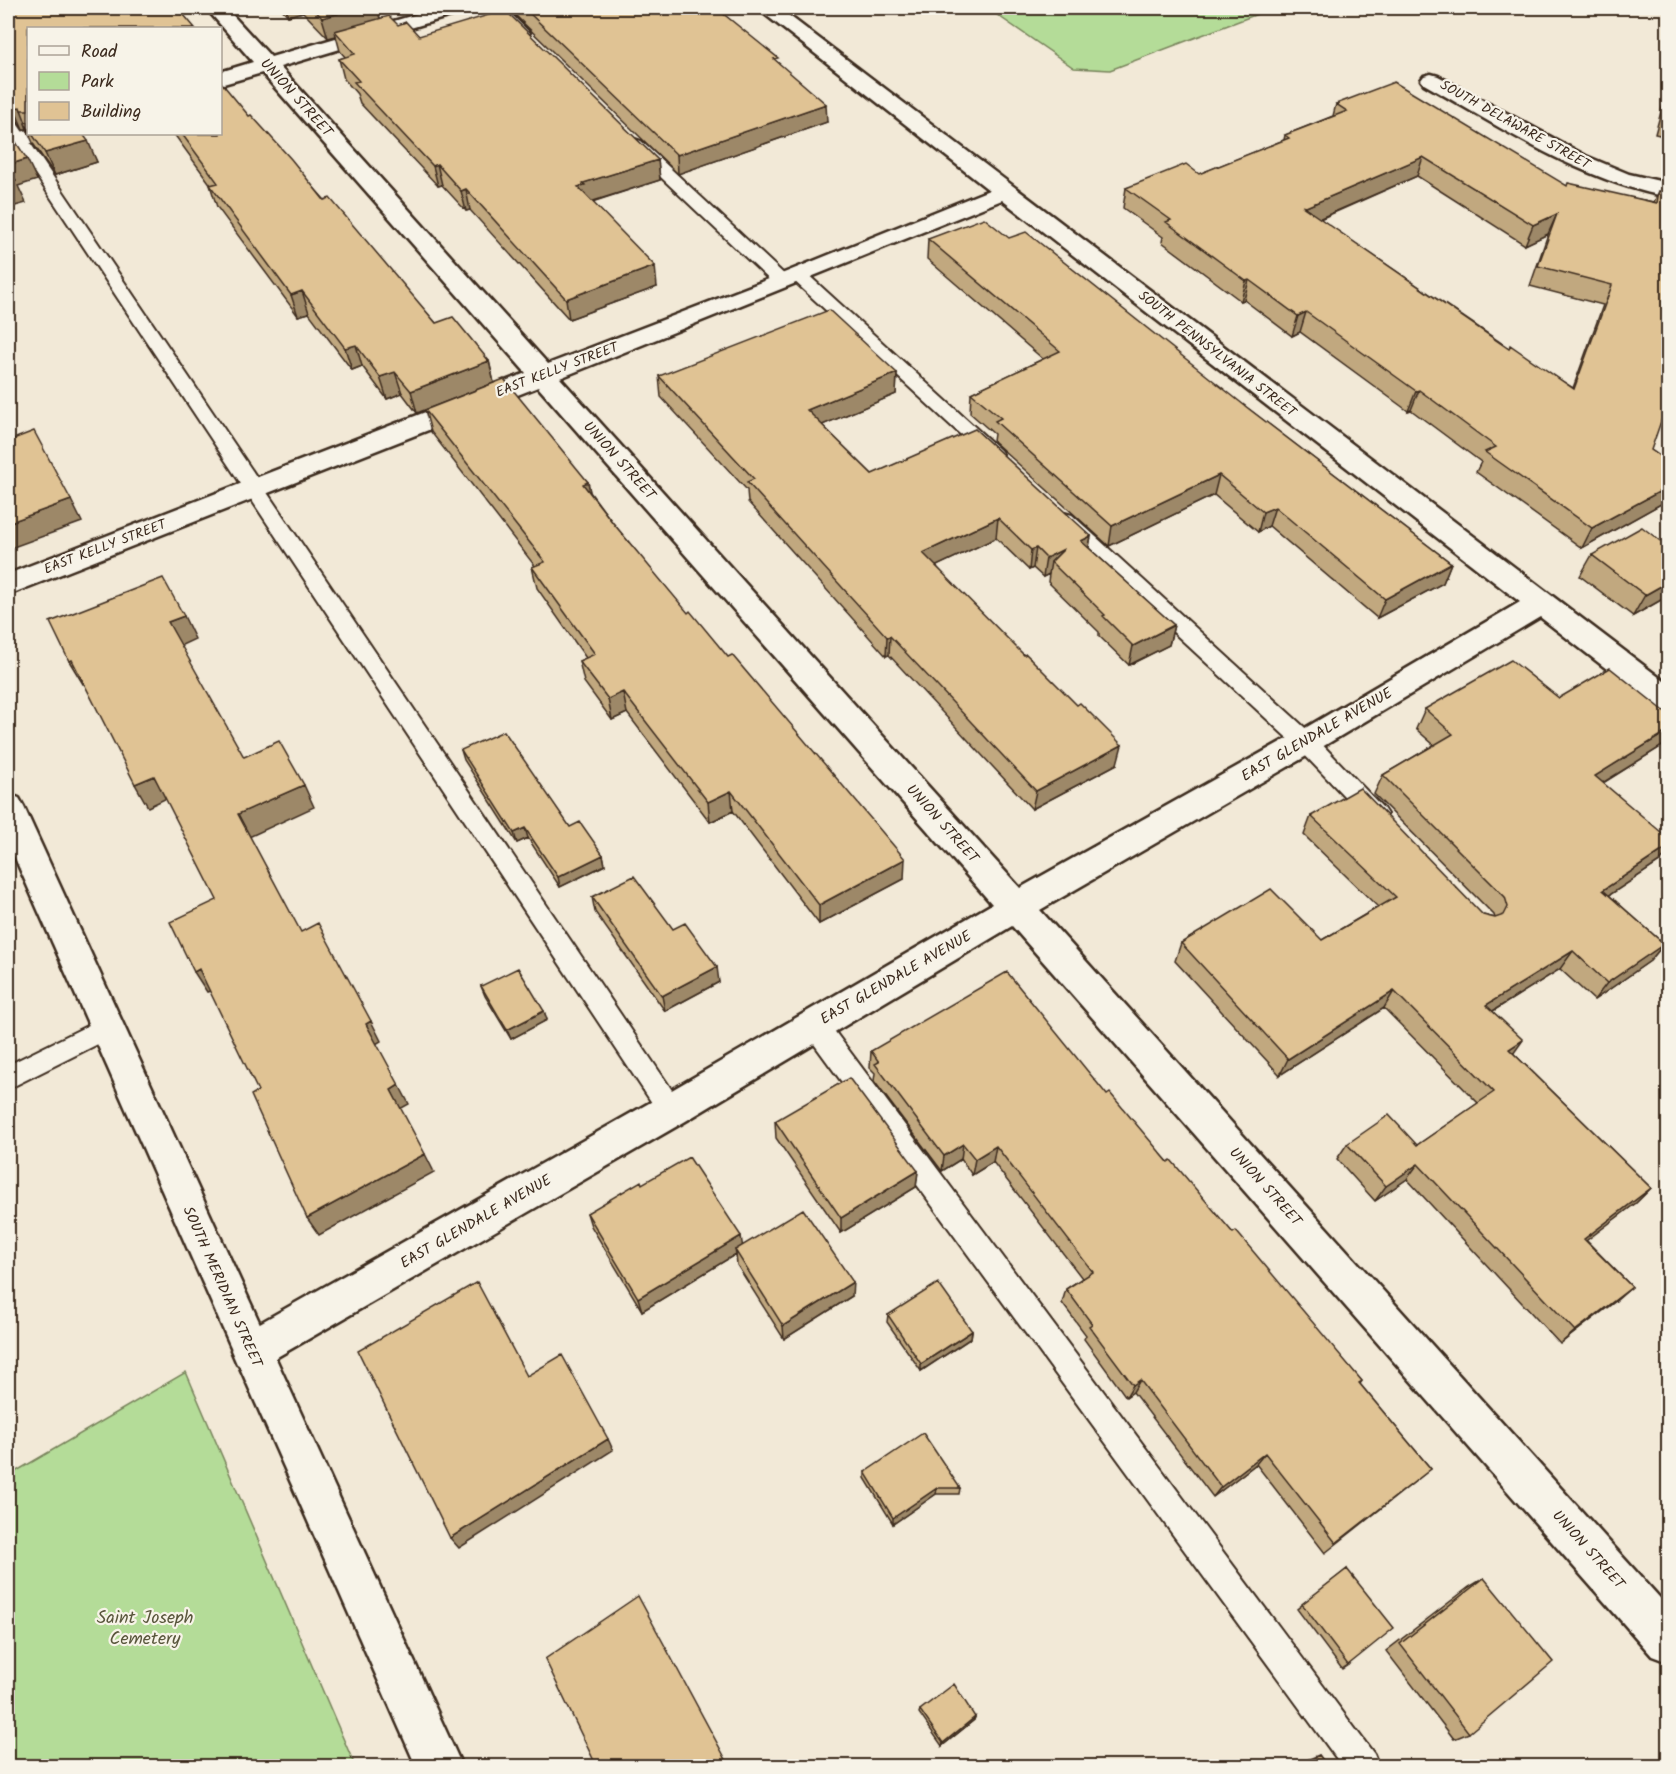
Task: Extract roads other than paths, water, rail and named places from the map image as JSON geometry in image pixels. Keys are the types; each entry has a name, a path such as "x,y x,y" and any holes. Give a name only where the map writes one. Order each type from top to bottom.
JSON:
{"street":[{"name":"UNION STREET","path":"216,8 1668,1640"},
{"path":"222,78 457,8"},
{"name":"SOUTH PENNSYLVANIA STREET","path":"767,8 1668,700"},
{"name":"SOUTH DELAWARE STREET","path":"1431,80 1578,162 1622,179 1668,190"},
{"name":"EAST KELLY STREET","path":"8,585 790,279 1005,191"},
{"name":"EAST GLENDALE AVENUE","path":"251,1350 672,1110 1016,907 1306,742 1540,603"},
{"name":"SOUTH MERIDIAN STREET","path":"8,807 105,1028 439,1767"}],"lane":[{"path":"497,8 537,48"},
{"path":"19,135 253,490 672,1110"},
{"path":"627,136 1007,467"},
{"path":"1050,507 1306,742 1395,833"},
{"path":"815,1025 1362,1767"},
{"path":"8,1078 105,1028"}],"park label":[{"name":"Saint Joseph Cemetery","path":"145,1628"}]}
